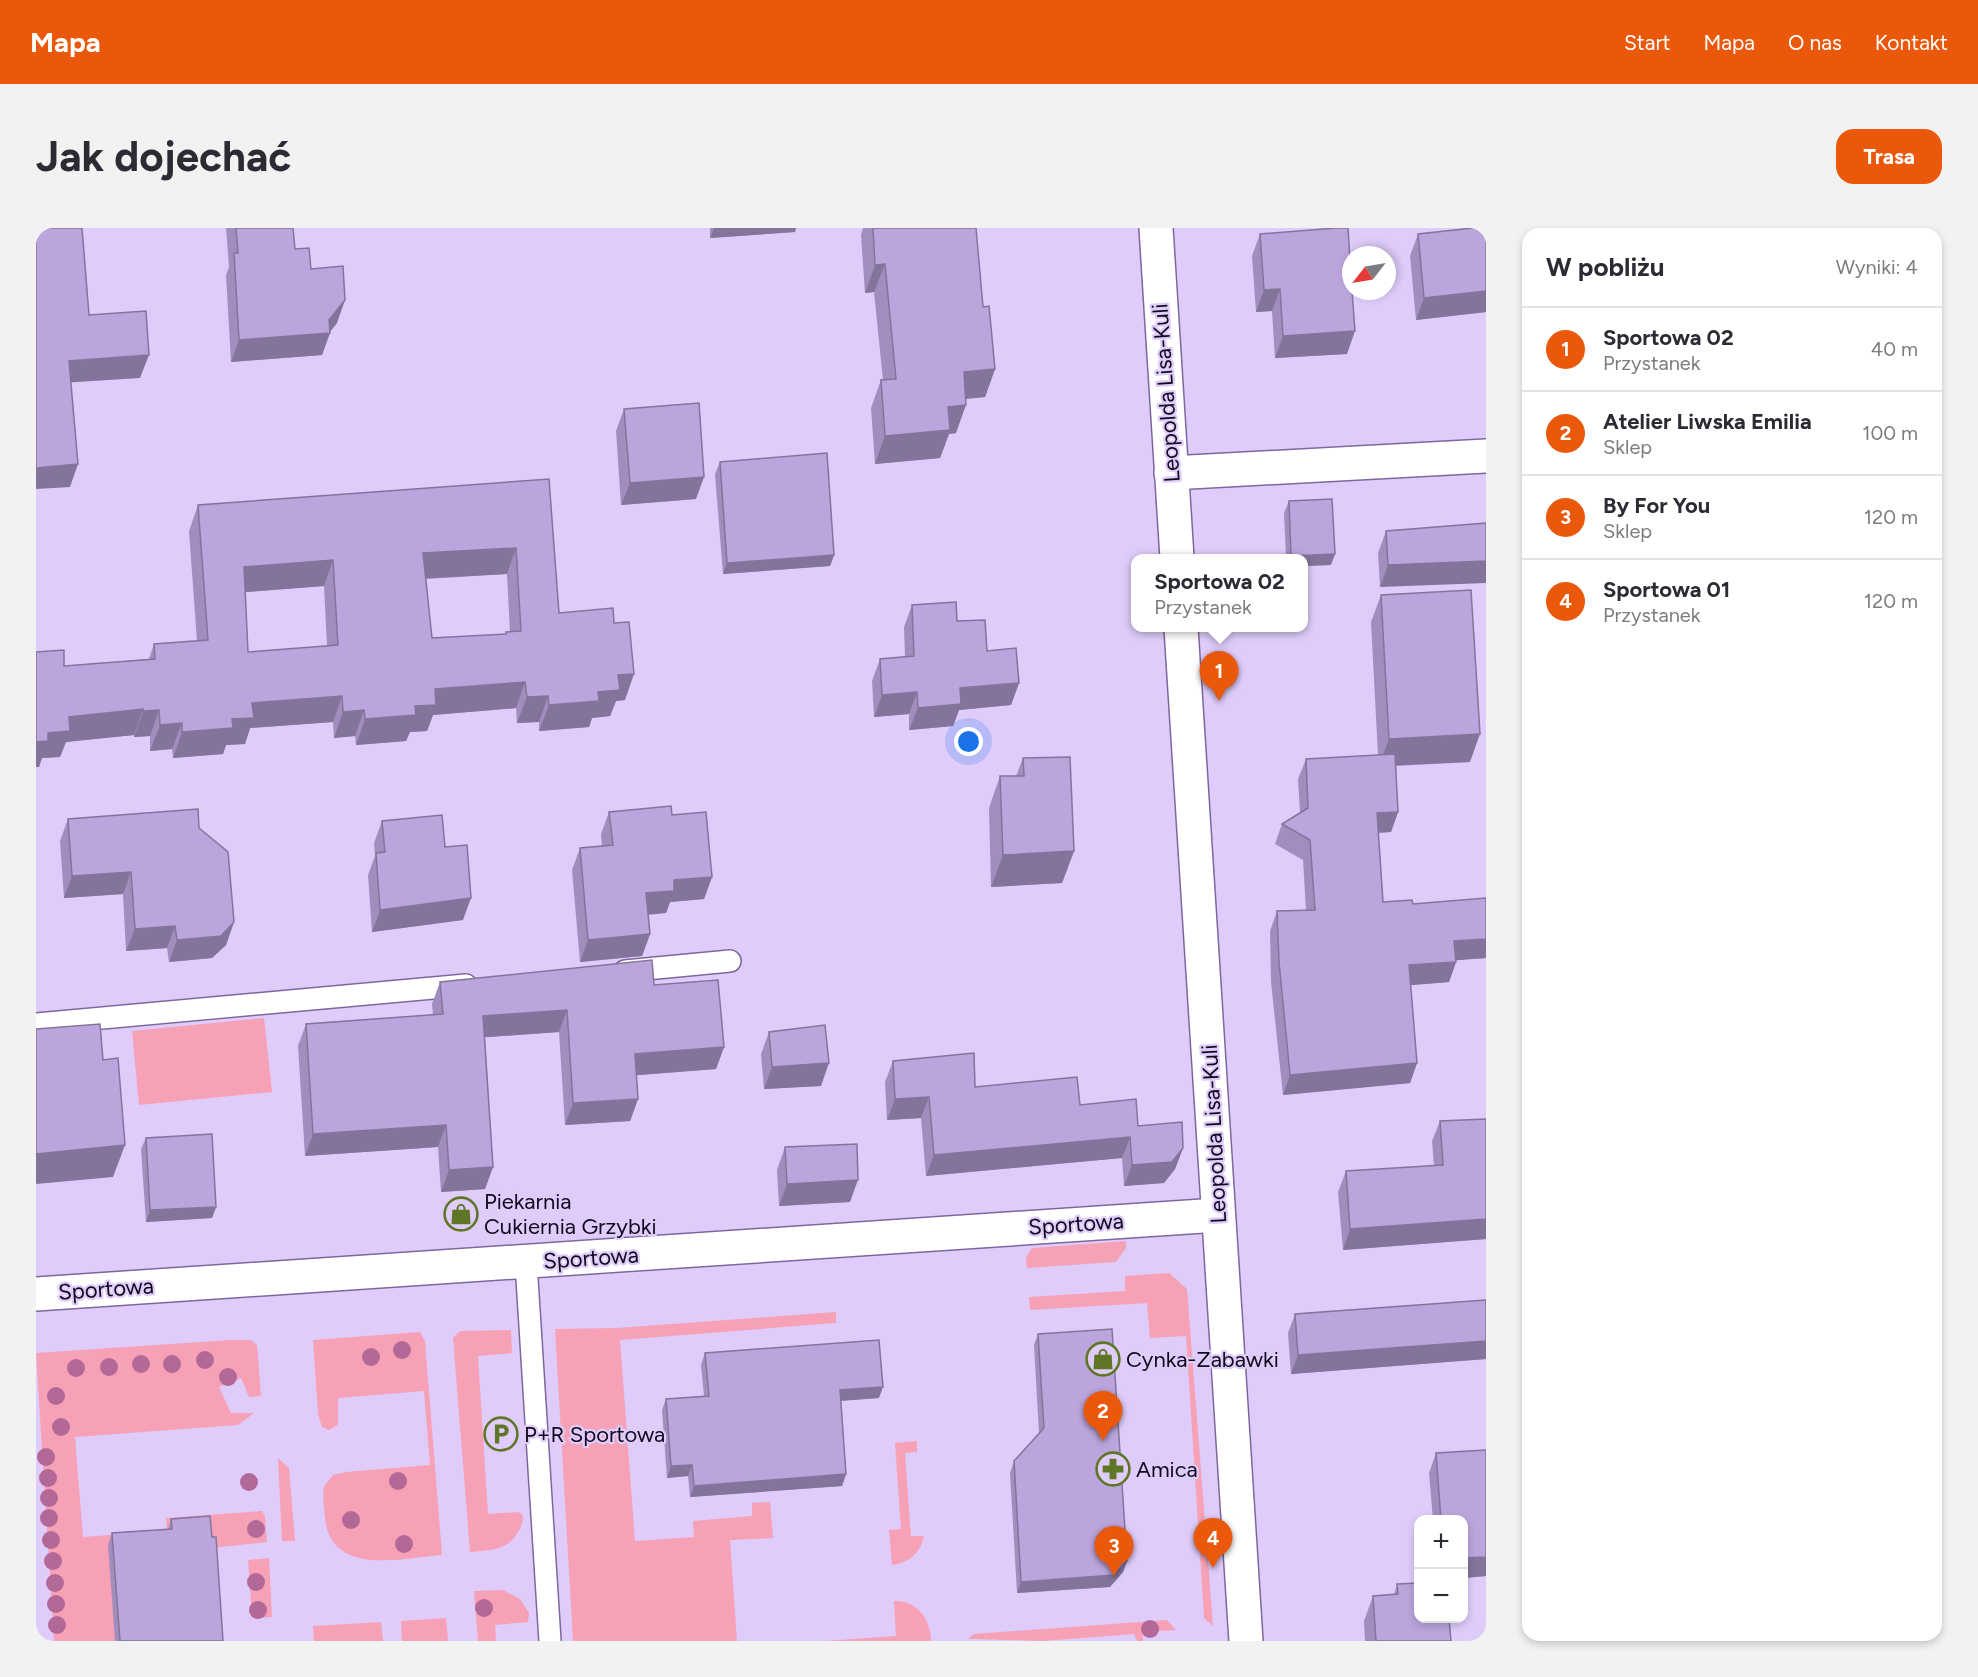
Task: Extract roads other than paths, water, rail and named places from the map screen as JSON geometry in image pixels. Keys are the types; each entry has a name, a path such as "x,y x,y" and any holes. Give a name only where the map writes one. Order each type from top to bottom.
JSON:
{"street":[{"name":"Leopolda Lisa-Kuli","path":"1156,228 1177,554"},
{"path":"1171,473 1486,456"},
{"name":"Leopolda Lisa-Kuli","path":"1181,632 1246,1641"},
{"name":"Sportowa","path":"36,1294 1218,1215"}],"lane":[{"path":"601,973 730,961"},
{"path":"36,1023 483,983"},
{"path":"526,1263 550,1641"}],"place":[{"name":"Sportowa 02","path":"1219,701"},
{"name":"Piekarnia Cukiernia Grzybki","path":"461,1214"},
{"name":"Cynka-Zabawki","path":"1103,1359"},
{"name":"P+R Sportowa","path":"501,1434"},
{"name":"Atelier Liwska Emilia","path":"1103,1441"},
{"name":"Amica","path":"1113,1469"},
{"name":"Sportowa 01","path":"1213,1568"},
{"name":"By For You","path":"1114,1576"}]}
